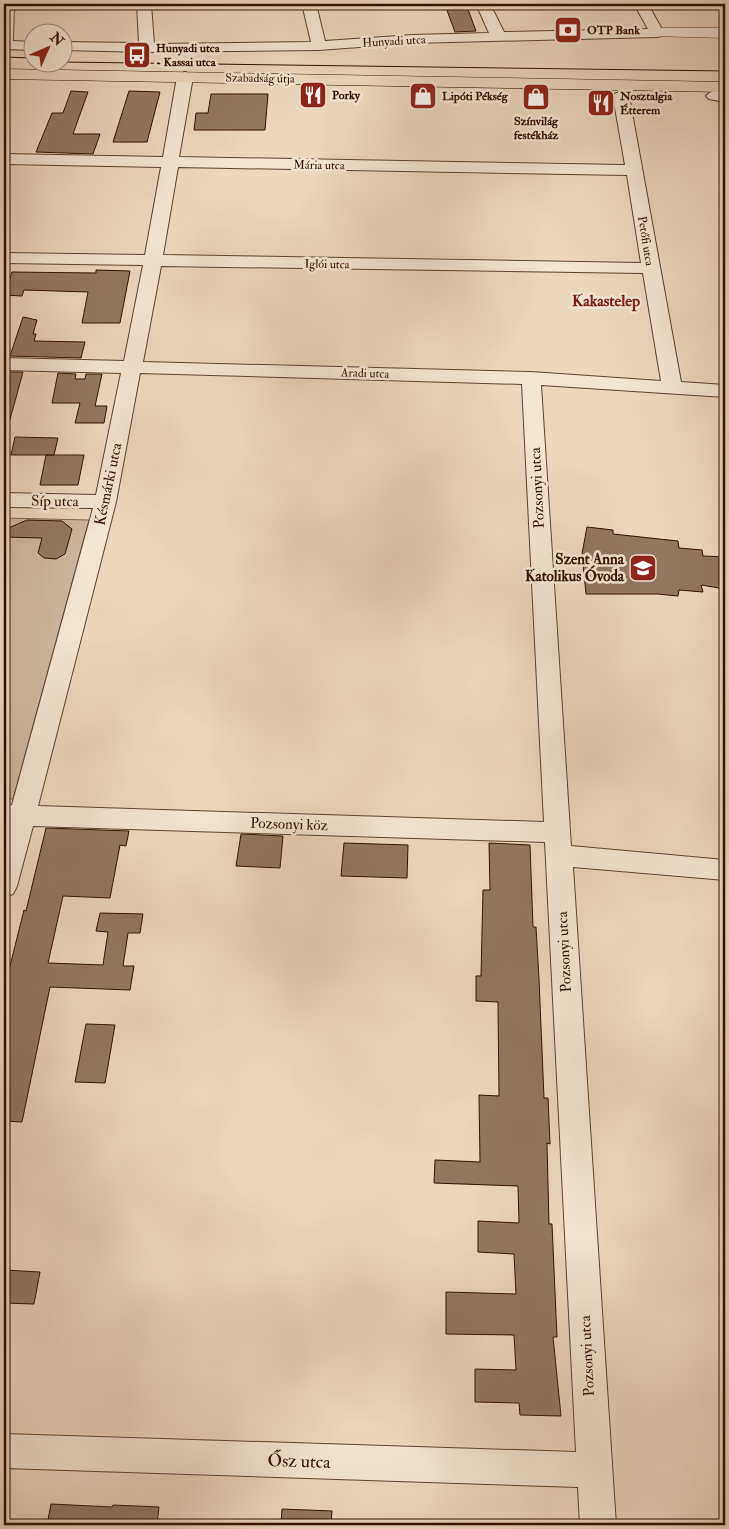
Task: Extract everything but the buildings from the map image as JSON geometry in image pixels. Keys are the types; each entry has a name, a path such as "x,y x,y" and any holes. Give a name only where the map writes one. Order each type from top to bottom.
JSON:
{"main road":[{"name":"Szabadság útja","path":"4,74 185,77 722,94"}],"street":[{"path":"7,4 4,45 22,46"},
{"path":"144,4 147,48"},
{"path":"309,4 319,46"},
{"path":"484,4 498,36"},
{"path":"641,4 657,33"},
{"name":"Hunyadi utca","path":"72,46 147,48 319,46 498,36 725,33"},
{"name":"Késmárki utca","path":"4,886 13,816 105,502 153,262 185,77"},
{"name":"Petőfi utca","path":"621,96 672,386"},
{"name":"Mária utca","path":"4,159 635,170"},
{"name":"Iglói utca","path":"4,258 153,262 650,268"},
{"name":"Aradi utca","path":"4,364 531,378 725,391"},
{"name":"Pozsonyi utca","path":"531,378 598,1525"},
{"name":"Síp utca","path":"4,500 105,502"},
{"name":"Pozsonyi köz","path":"13,816 557,844 725,870"},
{"name":"Ősz utca","path":"4,1451 594,1470"}],"shaded area":[{"path":"4,518 89,520 13,799 4,799"}],"tram line":[{"path":"4,57 22,58"},
{"path":"72,62 725,71"}],"place":[{"name":"OTP Bank","path":"568,30"},
{"name":"Hunyadi utca - Kassai utca","path":"137,55"},
{"name":"Porky","path":"313,95"},
{"name":"Lipóti Pékség","path":"423,96"},
{"name":"Színvilág festékház","path":"536,97"},
{"name":"Nosztalgia Étterem","path":"601,103"},
{"name":"Szent Anna Katolikus Óvoda","path":"643,568"}],"district":[{"name":"Kakastelep","path":"606,300"}]}
